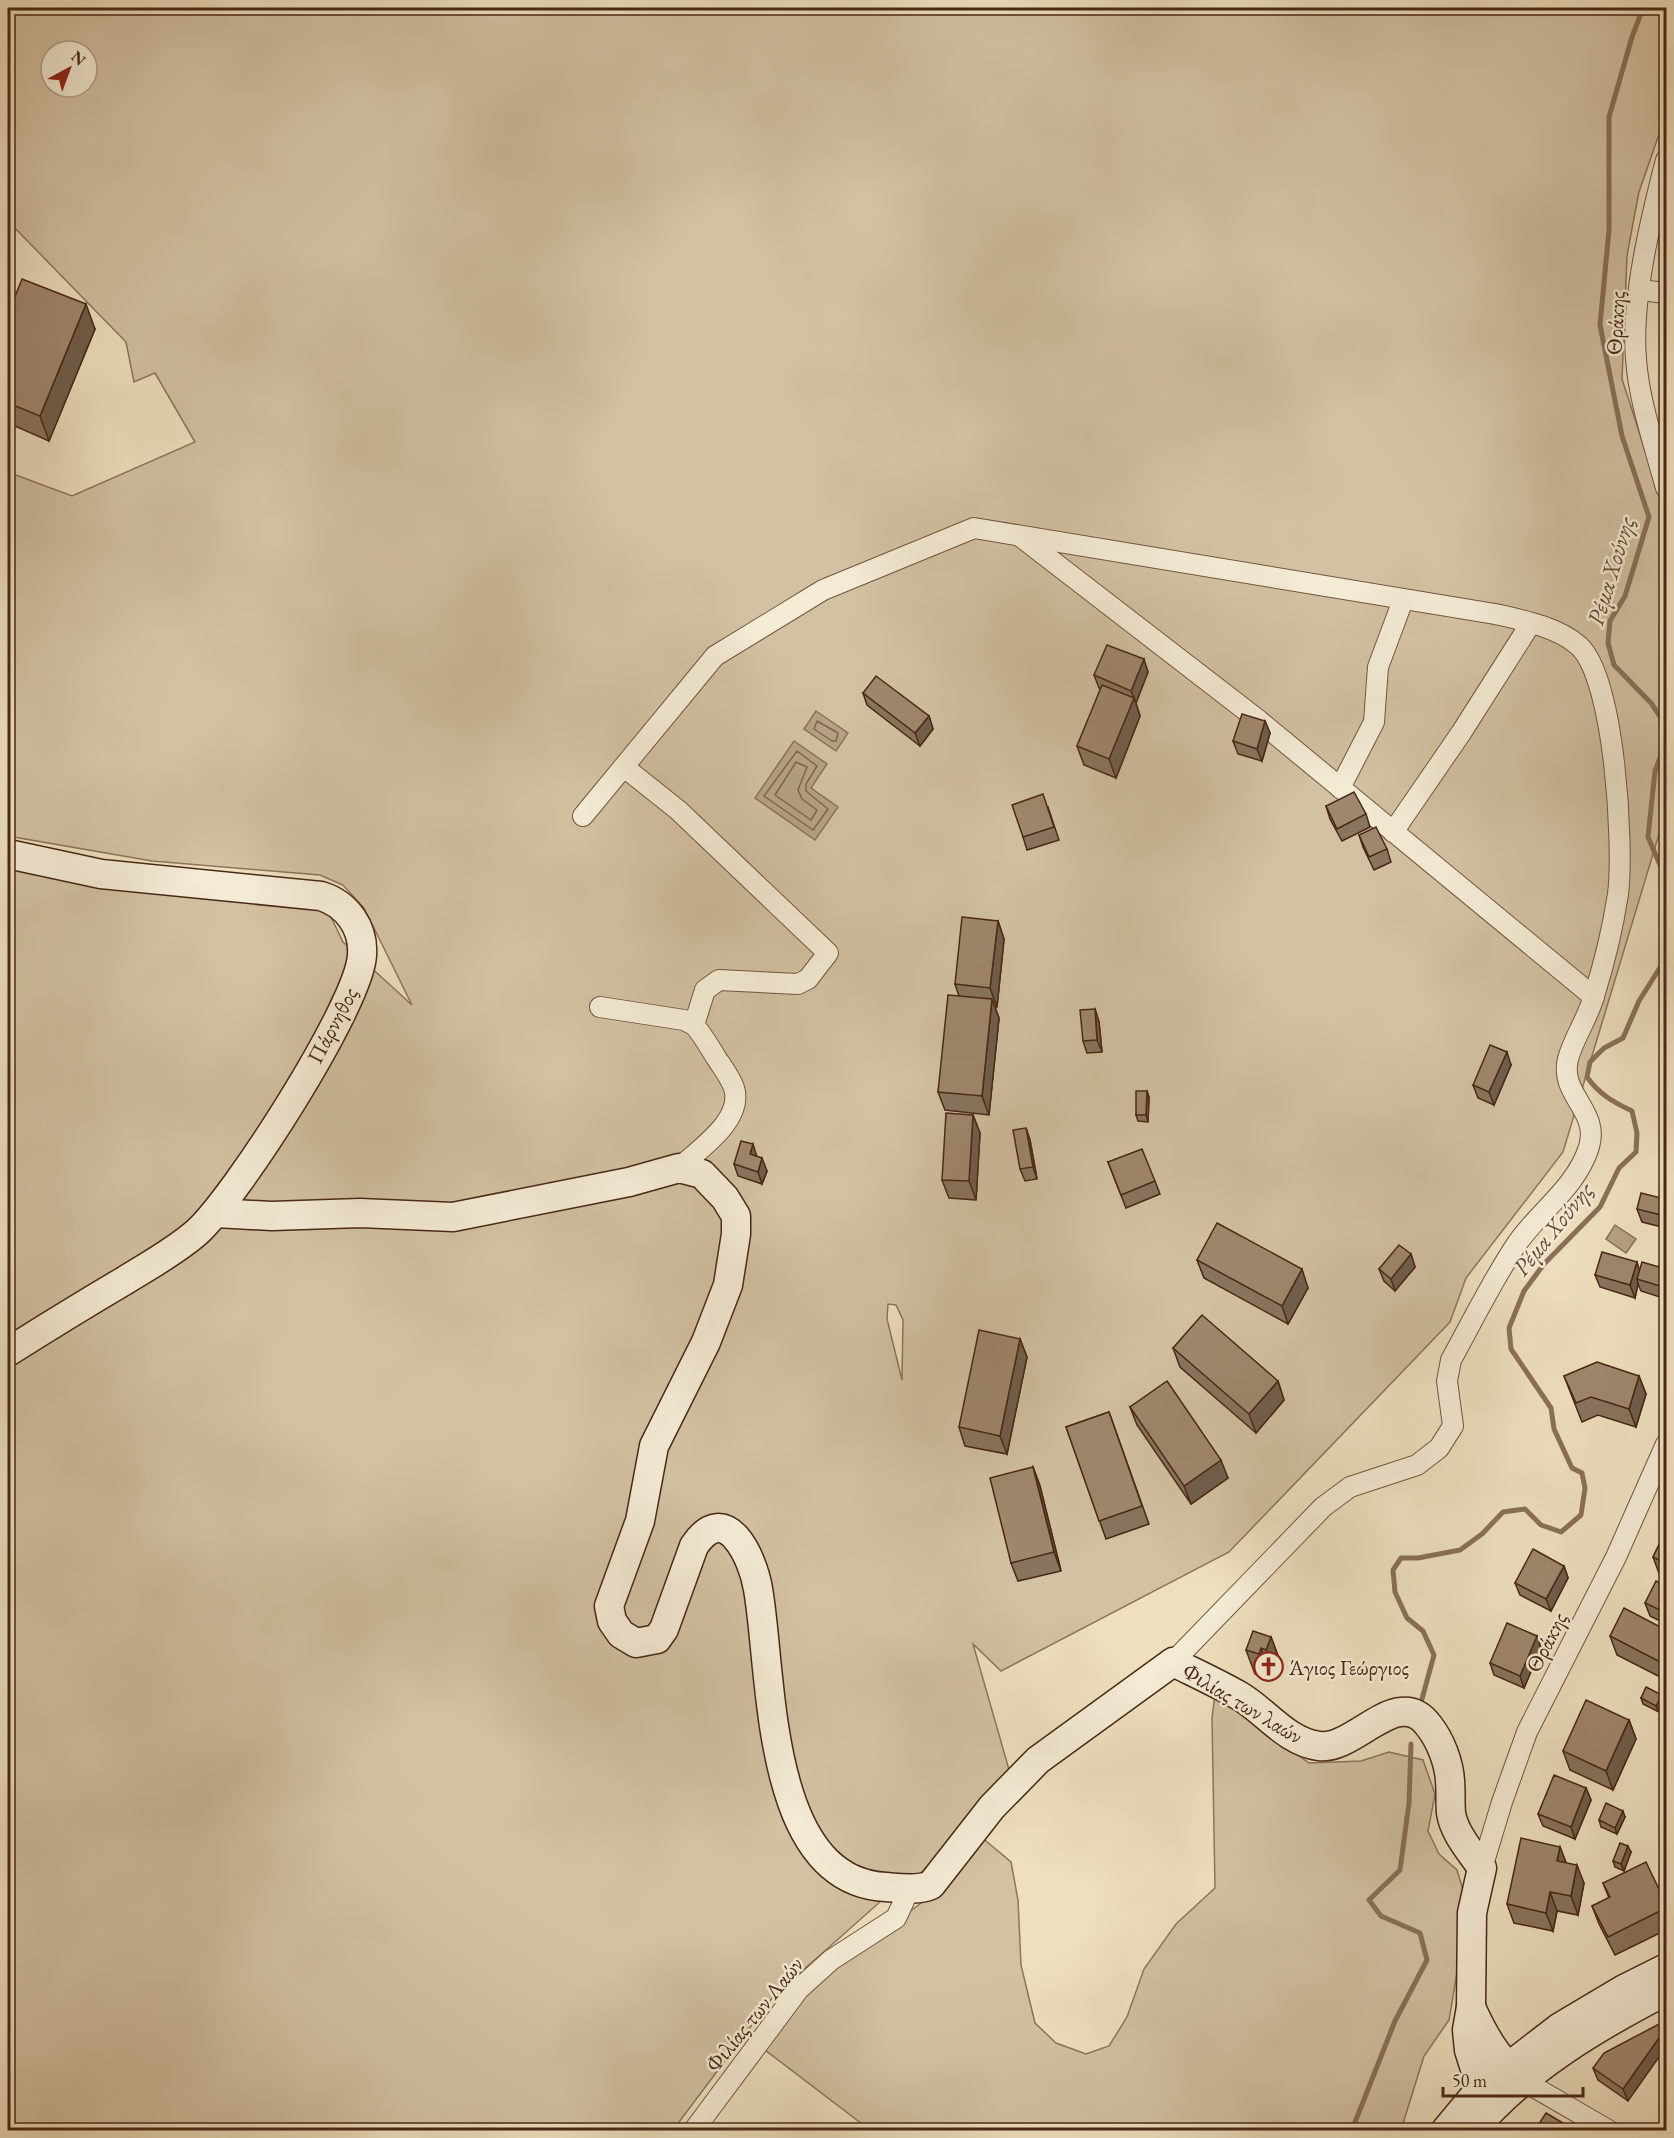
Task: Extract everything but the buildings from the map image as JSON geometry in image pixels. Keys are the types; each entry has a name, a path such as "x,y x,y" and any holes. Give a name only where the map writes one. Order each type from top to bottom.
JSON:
{"street":[{"name":"Θράκης","path":"1666,160 1640,290 1636,335 1637,368 1666,488"},
{"path":"1640,290 1666,293"},
{"path":"583,816 715,656 823,590 974,528 1495,614 1531,623 1566,637 1585,652 1598,685 1608,722 1616,792 1620,862 1618,894 1594,997 1568,1059 1566,1077 1592,1129 1589,1147 1576,1175 1516,1244 1451,1360 1447,1381 1453,1426 1439,1448 1417,1465 1350,1487 1323,1507 1173,1662"},
{"path":"1018,536 1157,640 1594,997"},
{"path":"1340,788 1374,722 1378,667 1403,600"},
{"path":"1393,832 1461,733 1531,623"},
{"path":"624,767 678,810 828,953 808,979 798,984 727,980 712,983 705,990 694,1025"},
{"name":"Πάρνηθος","path":"8,854 101,874 315,894 336,903 356,925 362,944 362,958 347,1003 252,1162 215,1213 177,1248 8,1352"},
{"path":"215,1213 272,1216 360,1213 453,1217 629,1182 679,1168 724,1125 732,1113 735,1100 734,1089 727,1074 694,1025 684,1020 600,1007"},
{"path":"679,1168 702,1174 725,1198 736,1216 736,1234 728,1285 710,1333 654,1446 640,1521 609,1606 612,1621 621,1635 636,1643 657,1639 664,1629 694,1546 702,1534 722,1530 741,1542 750,1557 758,1588 772,1722 793,1810 814,1846 854,1880 870,1886 910,1888"},
{"name":"Θράκης","path":"1482,1868 1527,1732 1616,1557 1666,1443"},
{"name":"Φιλίας των λαών","path":"910,1888 926,1888 936,1881 992,1807 1038,1760 1173,1662 1240,1696 1299,1740 1321,1747 1355,1735 1389,1714 1411,1712 1421,1717 1429,1725 1442,1747 1450,1778 1451,1814 1460,1835 1482,1868"},
{"path":"1481,2088 1469,2050 1467,2030 1471,2007 1472,1913 1482,1868"},
{"name":"Φιλίας των Λαών","path":"693,2130 799,1989 831,1960 896,1918 910,1888"},
{"path":"1473,2130 1498,2100 1515,2074 1560,2026 1666,1968"},
{"path":"1446,2130 1481,2088 1515,2074 1666,1991"},
{"path":"1471,2007 1486,2038 1515,2074 1608,2130"}],"shaded area":[{"path":"8,8 1666,8 1666,114 1639,192 1627,256 1622,379 1666,515 1666,811 1563,1152 1466,1278 1450,1322 1229,1552 1001,1671 973,1644 1010,1773 923,1871 881,1901 773,1997 673,2130 8,2130 8,862 313,900 330,915 343,942 412,1005 364,908 343,885 320,875 152,861 8,836 8,472 72,496 195,442 155,373 134,382 126,342 8,221","holes":["888,1304 896,1305 903,1320 902,1380 887,1319"]},
{"path":"1215,1694 1309,1763 1361,1761 1389,1752 1423,1760 1435,1794 1428,1831 1439,1854 1457,1870 1468,1907 1449,2020 1424,2056 1401,2130 870,2130 761,2047 802,1993 925,1900 980,1836 1011,1862 1018,1900 1021,1965 1035,2023 1056,2043 1086,2054 1109,2046 1127,2017 1144,1969 1176,1924 1215,1888 1212,1718"}],"water":[{"path":"816,711 848,733 836,751 804,729"},
{"path":"794,741 827,764 811,788 838,807 815,840 755,798"},
{"path":"1615,1225 1636,1239 1626,1253 1606,1239"}],"waterway":[{"name":"Ρέμα Χούνης","path":"1643,8 1632,37 1609,117 1609,230 1600,325 1622,436 1649,517 1625,596 1610,621 1608,643 1614,665 1651,703 1666,725 1665,745 1655,771 1648,837 1666,879"},
{"name":"Ρέμα Χούνης","path":"1422,1699 1434,1655 1423,1631 1407,1618 1395,1592 1393,1570 1401,1558 1418,1558 1460,1550 1482,1534 1503,1512 1525,1509 1541,1525 1561,1532 1581,1515 1585,1488 1582,1473 1572,1468 1554,1429 1551,1408 1511,1349 1509,1328 1524,1291 1544,1264 1600,1207 1619,1168 1636,1152 1637,1133 1632,1111 1607,1097 1587,1077 1590,1062 1604,1048 1623,1038 1639,1001 1666,958"},
{"path":"1352,2130 1395,2021 1427,1960 1420,1933 1381,1916 1369,1900 1400,1870 1409,1803 1411,1744"}],"place":[{"name":"Άγιος Γεώργιος","path":"1268,1667"}]}
